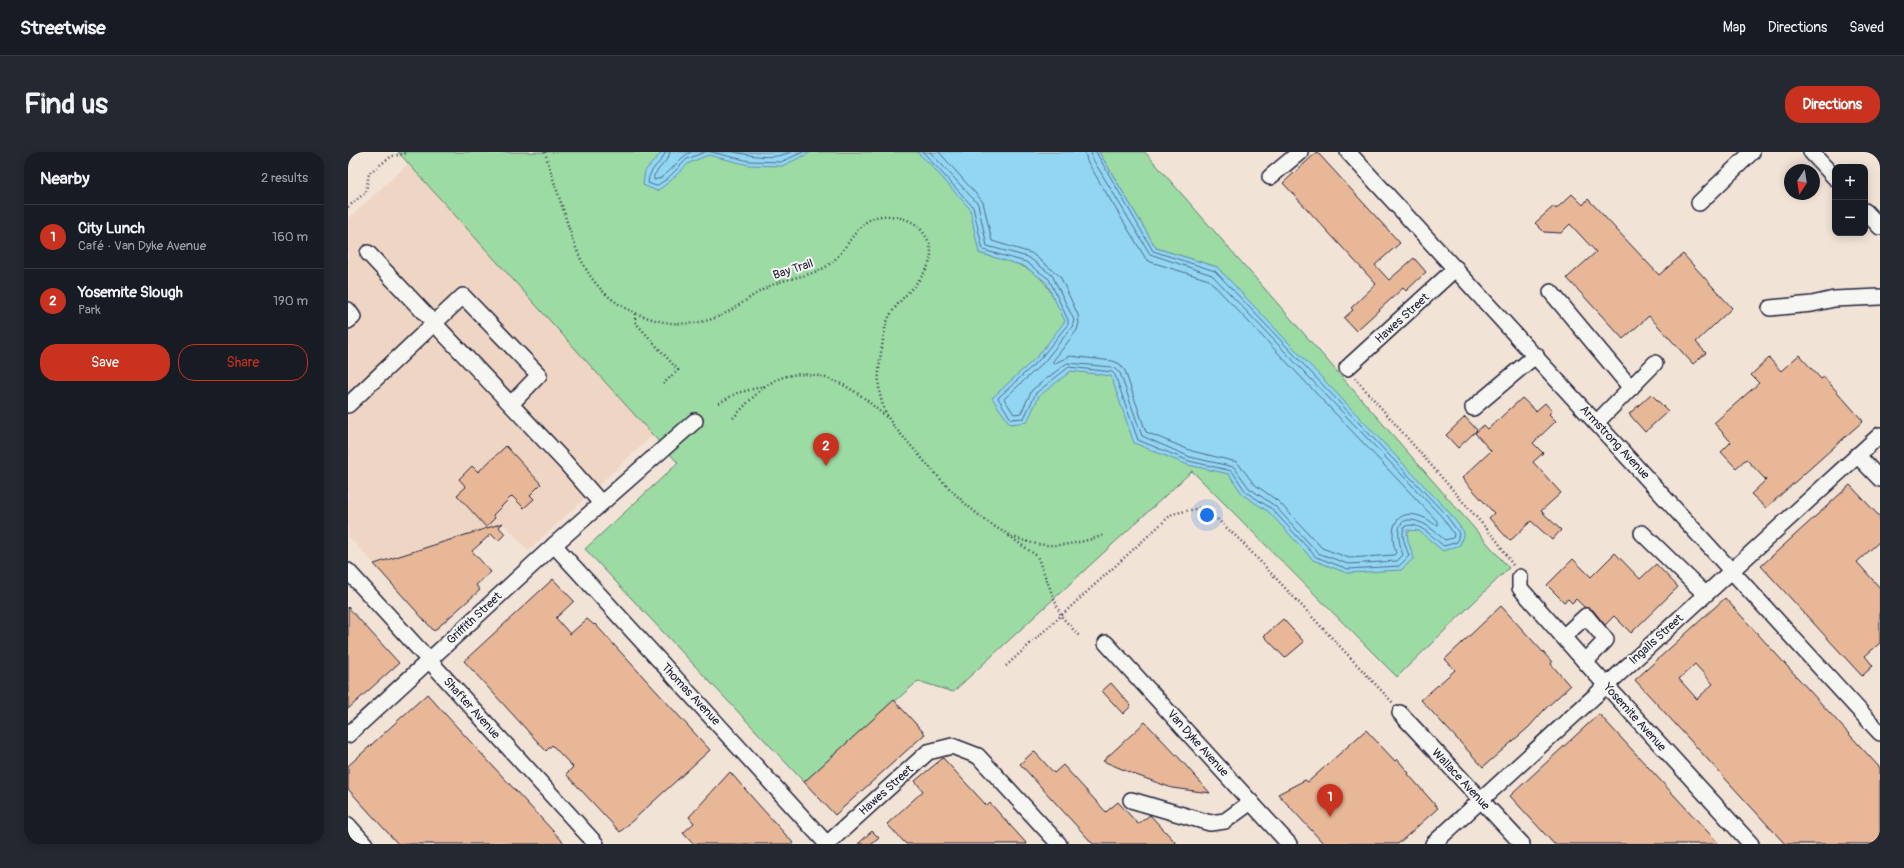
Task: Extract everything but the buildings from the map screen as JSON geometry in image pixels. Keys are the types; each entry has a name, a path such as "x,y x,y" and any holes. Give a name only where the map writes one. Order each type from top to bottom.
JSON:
{"street":[{"path":"1270,177 1300,152"},
{"name":"Armstrong Avenue","path":"1348,152 1536,355 1880,733"},
{"path":"1699,203 1752,152"},
{"path":"1811,152 1832,175"},
{"path":"1868,214 1880,227"},
{"path":"368,253 566,462 601,503"},
{"name":"Hawes Street","path":"1347,368 1456,268"},
{"path":"1551,292 1631,388"},
{"path":"348,406 463,296 539,374 511,404"},
{"path":"1770,308 1812,304 1834,299 1880,298"},
{"path":"348,310 353,316 348,321"},
{"path":"1473,408 1536,355"},
{"path":"1597,422 1655,363"},
{"name":"Griffith Street","path":"348,735 554,545 695,421"},
{"name":"Ingalls Street","path":"1433,844 1880,435"},
{"path":"1857,455 1880,479"},
{"path":"1642,533 1705,594"},
{"name":"Thomas Avenue","path":"554,545 827,844"},
{"name":"Shafter Avenue","path":"348,571 596,844"},
{"name":"Yosemite Avenue","path":"1520,583 1585,662 1751,844"},
{"path":"1563,637 1586,616 1606,640 1585,662"},
{"name":"Van Dyke Avenue","path":"1106,643 1290,844"},
{"name":"Wallace Avenue","path":"1400,713 1522,844"},
{"name":"Hawes Street","path":"827,844 928,752 952,746 978,756 1059,844"},
{"path":"1131,800 1210,823 1225,821 1251,802"},
{"path":"348,825 365,844"}],"path":[{"path":"348,207 366,192 369,173 392,156 407,152"},
{"name":"Bay Trail","path":"545,152 575,249 586,271 600,289 635,314 660,322 688,323 709,320 729,312 775,283 824,268 839,256 859,227 873,217 887,215 908,220 922,230 929,244 930,259 925,274 896,304 886,325 879,392 888,418 925,463 968,506 989,523 1006,534 1035,544 1053,546 1073,544 1105,534"},
{"path":"635,314 634,322 678,370 663,384"},
{"path":"1347,368 1498,542 1520,583"},
{"path":"719,403 737,393 766,386 794,374 808,374 825,377 842,384 858,394 888,418"},
{"path":"733,418 766,386"},
{"path":"1006,666 1172,514 1204,507 1240,540 1384,690 1400,713"},
{"path":"1006,534 1037,556 1061,616 1080,637"}],"shaded area":[{"path":"409,163 653,435 528,551 505,525 373,563 348,536 348,219"}],"green space":[{"path":"398,152 933,152 978,201 979,253 1012,262 1031,271 1046,285 1052,295 1400,542 1431,507 1217,267 1156,248 1099,152 1145,152 1509,568 1397,677 1192,471 953,692 918,681 804,782 585,549 678,463"}],"water":[{"path":"662,152 812,152 782,166 749,165 708,155 689,163 657,191 643,185 645,171"},
{"path":"917,152 1099,152 1156,248 1217,267 1448,511 1464,532 1460,545 1443,551 1419,531 1407,530 1408,541 1414,558 1401,570 1347,573 1313,560 1269,512 1243,495 1229,474 1188,465 1134,443 1111,376 1071,371 1039,396 1027,422 1010,424 992,398 1038,356 1065,321 1046,282 1024,266 979,253 970,209 931,165"}],"place":[{"name":"Yosemite Slough","path":"826,466"},
{"name":"City Lunch","path":"1330,817"}]}
